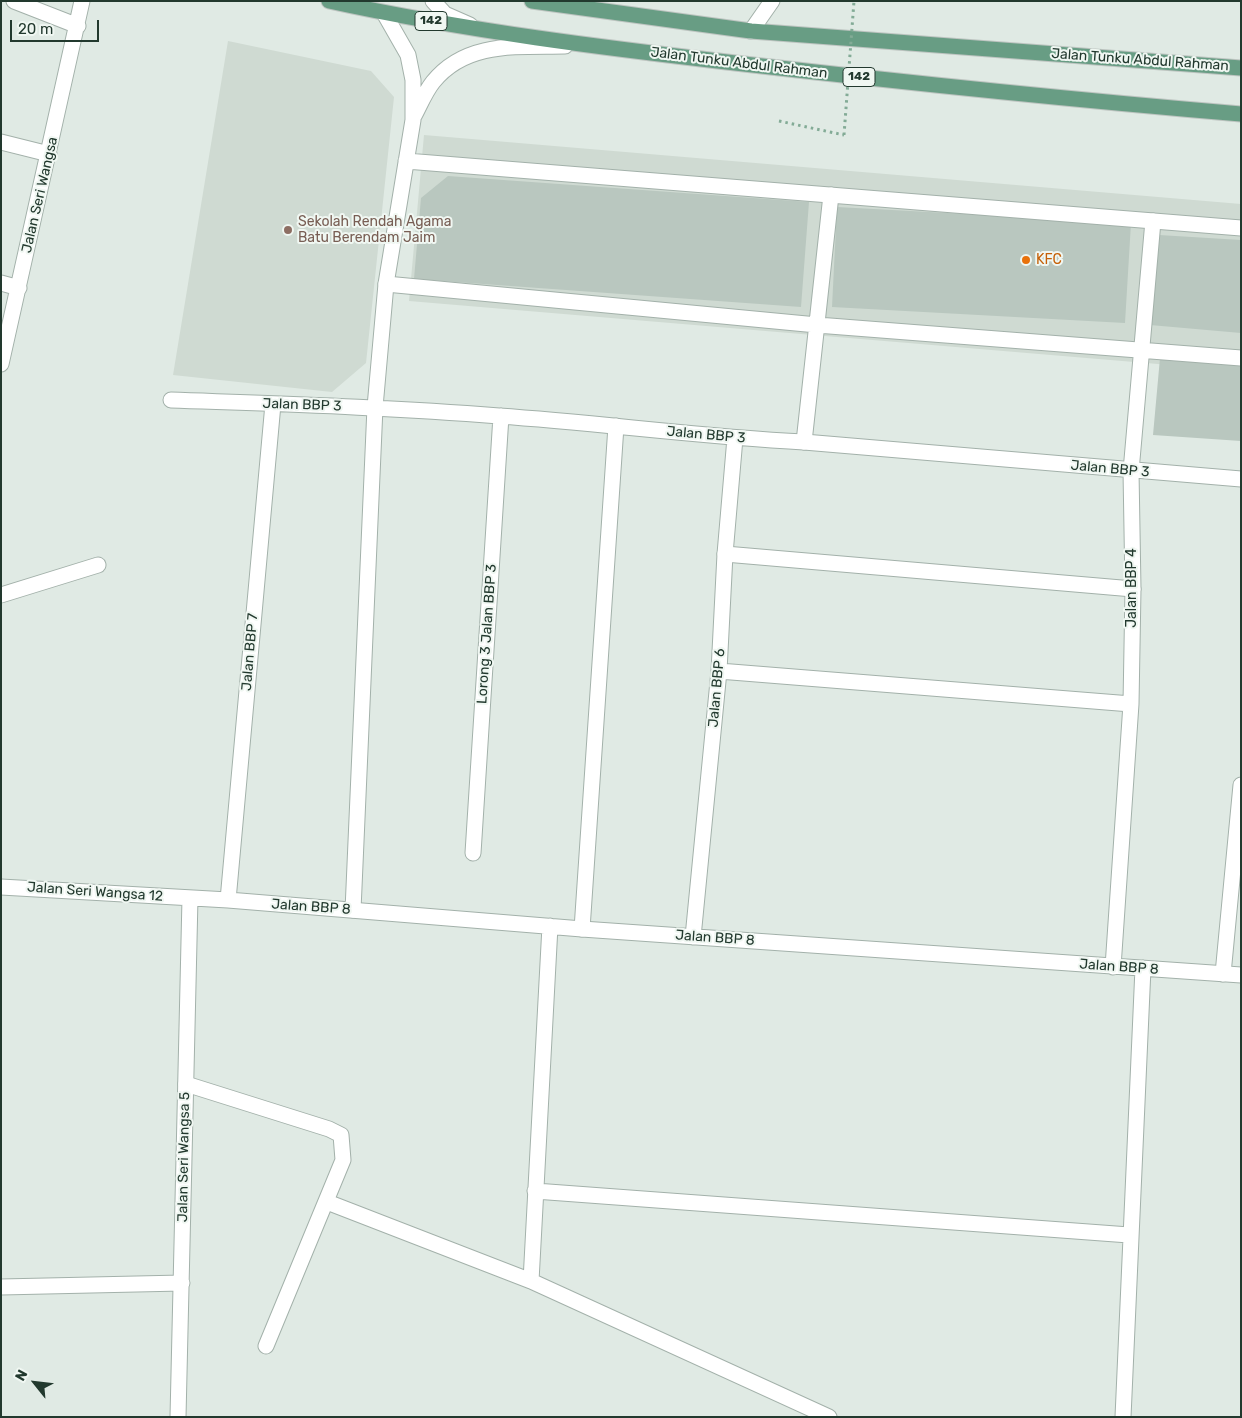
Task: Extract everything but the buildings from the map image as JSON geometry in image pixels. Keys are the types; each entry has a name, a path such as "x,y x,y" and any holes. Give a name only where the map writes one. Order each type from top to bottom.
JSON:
{"main road":[{"name":"Jalan Tunku Abdul Rahman","path":"329,1 384,13 587,46 950,88 1241,114"},
{"name":"Jalan Tunku Abdul Rahman","path":"532,1 751,31 1241,68"}],"street":[{"path":"14,1 78,26"},
{"path":"71,1 78,26"},
{"name":"Jalan Seri Wangsa","path":"1,364 78,26 82,1"},
{"path":"433,1 445,14 478,28"},
{"path":"751,31 772,1"},
{"path":"353,910 375,407 386,284 413,120 414,80 408,55 384,13"},
{"path":"413,120 432,84 447,66 467,54 492,48 587,46"},
{"path":"1,142 49,154"},
{"path":"406,162 1241,228"},
{"path":"804,442 831,195"},
{"name":"Jalan BBP 4","path":"1113,967 1131,704 1133,589 1132,471 1153,221"},
{"path":"1,283 19,288"},
{"path":"386,284 818,325 1241,358"},
{"name":"Jalan BBP 3","path":"171,400 375,407 501,416 735,438 804,442 1241,479"},
{"name":"Jalan BBP 7","path":"228,900 273,404"},
{"name":"Lorong 3 Jalan BBP 3","path":"473,853 501,416"},
{"path":"582,929 616,426"},
{"name":"Jalan BBP 6","path":"693,937 719,671 725,554 735,438"},
{"path":"725,554 1133,589"},
{"path":"1,595 98,566"},
{"path":"719,671 1131,704"},
{"path":"1223,974 1241,785"},
{"name":"Jalan Seri Wangsa 12","path":"1,886 190,898"},
{"name":"Jalan BBP 8","path":"190,898 582,929 1241,975"},
{"name":"Jalan Seri Wangsa 5","path":"178,1417 190,898"},
{"path":"531,1280 550,926"},
{"path":"1123,1417 1129,1236 1143,968"},
{"path":"186,1084 329,1129 341,1135 343,1160 266,1346"},
{"path":"535,1191 1129,1236"},
{"path":"327,1202 531,1280 829,1417"},
{"path":"1,1287 182,1283"}],"path":[{"path":"778,121 844,136 854,1"}],"shaded area":[{"name":"Sekolah Rendah Agama Batu Berendam Jaim","path":"228,41 371,71 394,97 366,363 332,392 173,375"},
{"path":"424,135 1241,204 1241,371 409,301"}],"place":[{"name":"Sekolah Rendah Agama Batu Berendam Jaim","path":"288,230"},
{"name":"KFC","path":"1026,260"}]}
